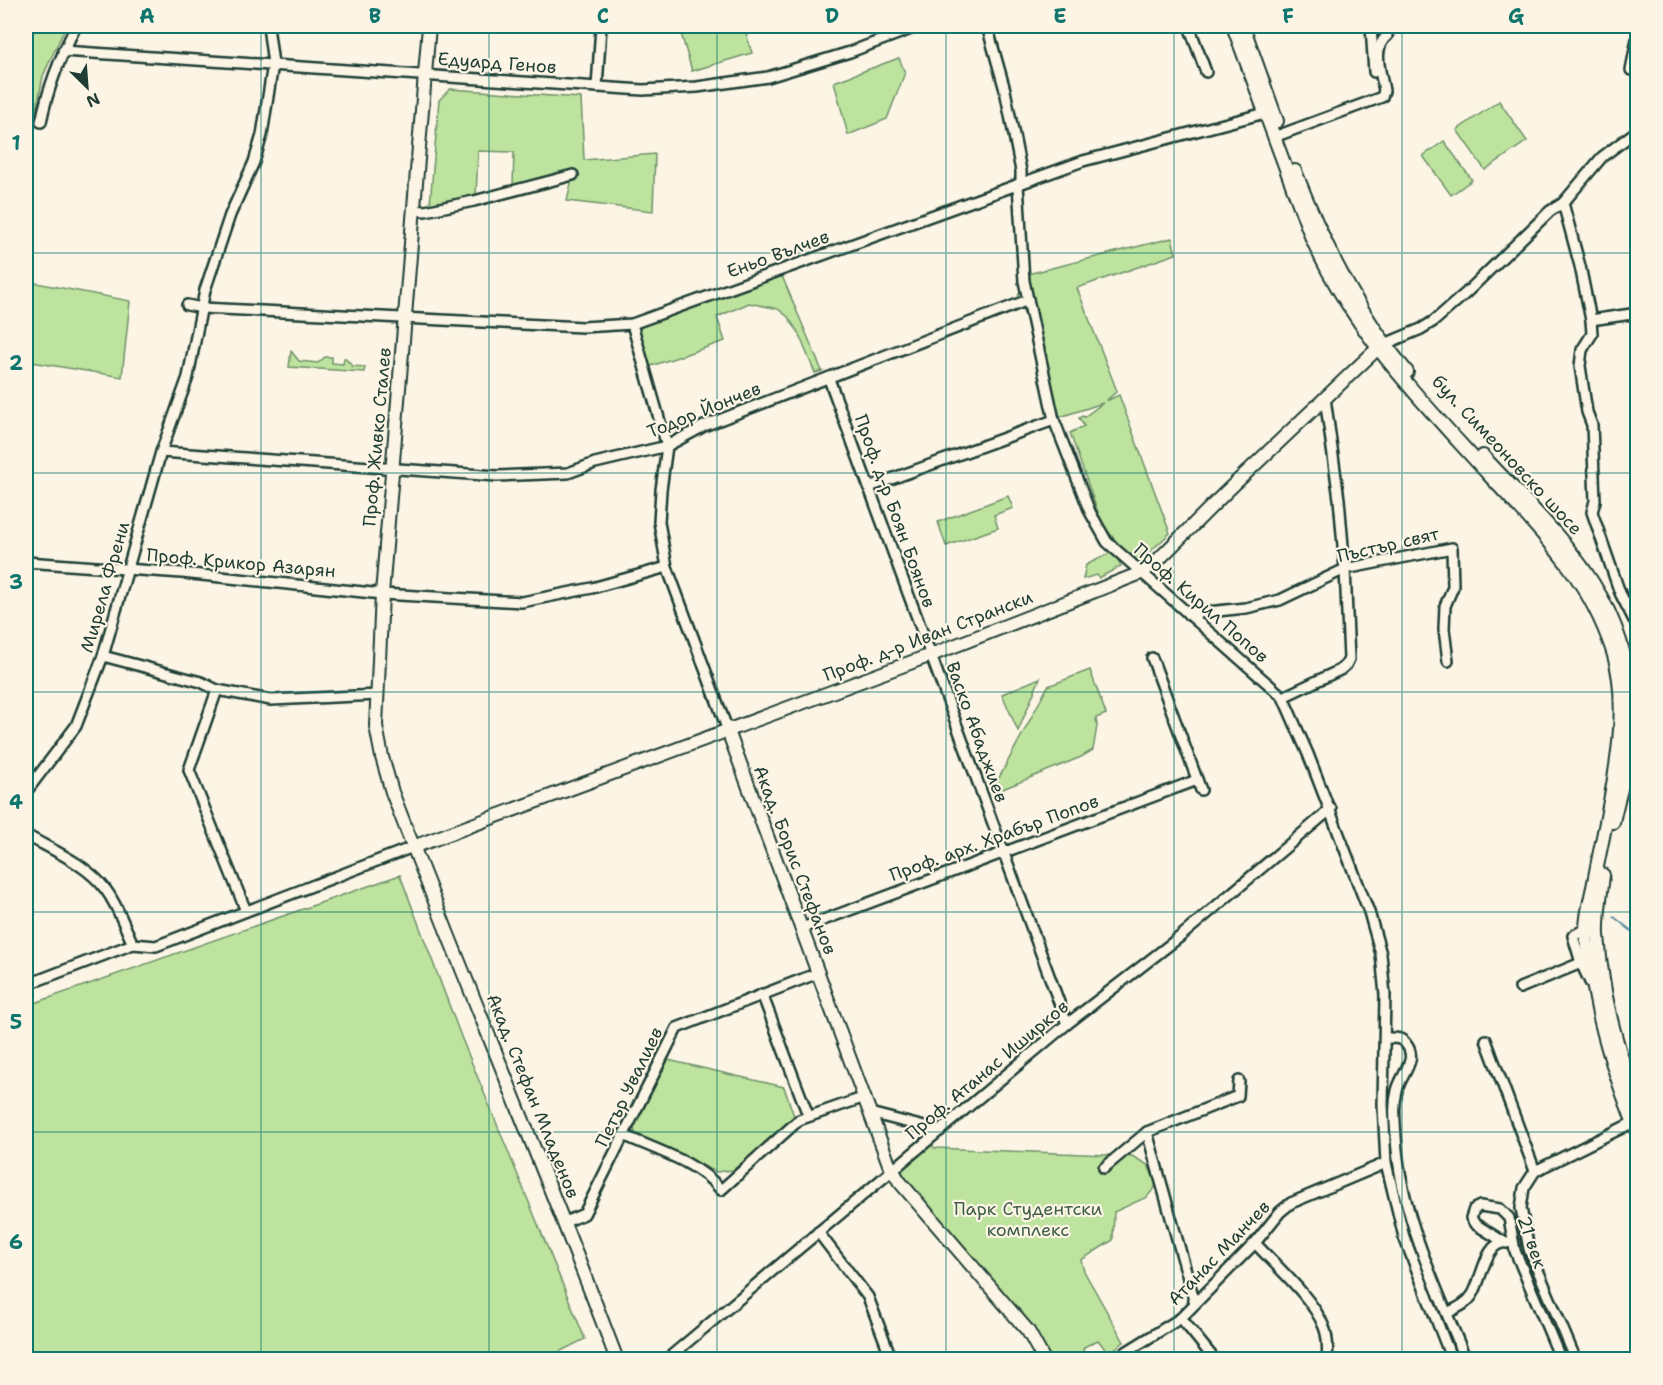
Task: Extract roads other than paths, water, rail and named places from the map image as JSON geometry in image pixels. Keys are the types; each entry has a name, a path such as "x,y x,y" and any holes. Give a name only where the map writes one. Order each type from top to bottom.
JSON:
{"street":[{"path":"41,122 46,96 63,51 76,26"},
{"path":"268,26 273,64"},
{"name":"Проф. Живко Сталев","path":"413,847 392,792 376,726 382,594 429,26"},
{"path":"597,87 601,26"},
{"name":"Едуард Генов","path":"63,51 643,90 697,87 768,77 919,26"},
{"name":"Проф. Кирил Попов","path":"987,26 1005,90 1021,171 1022,268 1028,300 1054,420 1090,512 1107,542 1283,697 1331,809 1370,912 1381,954 1386,1038 1383,1105 1386,1163 1404,1237 1452,1359"},
{"path":"1189,26 1206,72"},
{"name":"бул. Симеоновско шосе","path":"1233,26 1265,113 1278,136 1328,250 1381,347 1562,540 1585,570 1605,604 1624,650 1630,680 1630,746 1592,933 1594,990 1609,1056 1636,1125"},
{"name":"бул. Симеоновско шосе","path":"1243,26 1278,136"},
{"path":"1371,26 1374,72"},
{"path":"1631,70 1638,34"},
{"path":"1278,136 1382,97 1384,91 1378,56 1380,43 1387,36"},
{"name":"Мирела Френи","path":"26,792 76,726 103,656 161,452 188,376 206,290 230,215 254,162 262,135 273,64"},
{"name":"Еньо Вълчев","path":"187,305 202,308 583,327 632,324 1083,161 1265,113"},
{"path":"1381,347 1434,321 1466,294 1556,207 1602,157 1638,129"},
{"path":"414,210 425,211 474,201 573,175"},
{"path":"1556,207 1580,266 1591,320 1592,334 1582,350 1580,366 1587,412 1592,424 1595,501 1592,512 1620,593 1638,628"},
{"name":"Тодор Йончев","path":"161,452 496,477 568,473 595,463 667,446 704,426 1028,300"},
{"path":"1591,320 1638,313"},
{"name":"Акад. Борис Стефанов","path":"632,324 667,446 659,522 667,567 892,1170 1028,1331 1044,1359"},
{"name":"Проф. д-р Иван Странски","path":"413,847 931,655 1141,573 1155,563 1226,492 1381,347"},
{"name":"Проф. д-р Боян Боянов","path":"829,379 931,655"},
{"path":"1283,697 1346,665 1350,651 1339,499 1325,398"},
{"path":"869,488 1054,420"},
{"name":"Пъстър свят","path":"1188,614 1246,608 1280,600 1345,569 1452,548 1453,587 1445,606 1444,628 1448,661"},
{"name":"Проф. Крикор Азарян","path":"26,562 128,569 382,594 522,602 592,588 667,567"},
{"name":"Васко Абаджиев","path":"931,655 1067,1024"},
{"path":"103,656 201,682 217,690 271,700 378,695"},
{"path":"1152,658 1201,790"},
{"path":"217,690 189,770 246,911"},
{"name":"Проф. арх. Храбър Попов","path":"802,928 1197,780"},
{"name":"Проф. Атанас Иширков","path":"666,1359 1067,1024 1181,936 1331,809"},
{"path":"26,835 76,864 104,887 133,944"},
{"path":"26,985 133,944 156,946 413,847"},
{"name":"Акад. Стефан Младенов","path":"413,847 565,1222 617,1359"},
{"name":"бул. Симеоновско шосе","path":"1592,933 1573,936 1581,963 1594,990"},
{"name":"бул. Симеоновско шосе","path":"1592,933 1610,1024 1638,1106"},
{"path":"1520,988 1581,963"},
{"name":"Петър Увалиев","path":"565,1222 584,1214 677,1028 818,973"},
{"path":"762,994 808,1115"},
{"path":"1386,1038 1398,1037 1410,1050 1409,1065 1397,1088 1395,1106 1396,1140 1401,1178 1413,1228 1466,1359"},
{"path":"1486,1041 1535,1172"},
{"path":"1104,1168 1147,1132 1238,1096 1239,1081"},
{"path":"623,1135 682,1161 713,1181 721,1190 800,1120 808,1115 865,1097"},
{"path":"870,1113 940,1131"},
{"path":"1576,1359 1529,1249 1521,1209 1524,1188 1535,1172 1636,1125"},
{"path":"1147,1132 1195,1303"},
{"name":"Атанас Манчев","path":"1113,1359 1181,1318 1255,1243 1280,1212 1292,1203 1386,1163"},
{"name":"21 век","path":"1504,1242 1472,1221 1471,1215 1474,1209 1480,1206 1500,1209 1509,1218 1515,1251 1561,1359"},
{"path":"818,1232 868,1297 892,1359"},
{"path":"1447,1313 1464,1305 1473,1294 1492,1249 1504,1242 1511,1245 1515,1251"},
{"path":"1255,1243 1305,1297 1324,1327 1328,1348 1327,1359"},
{"path":"1181,1318 1215,1359"}],"waterway":[{"path":"1614,917 1638,936"}],"tunnel":[{"path":"1387,36 1411,26"}],"park label":[{"name":"Парк Студентски комплекс","path":"1028,1219"}]}
